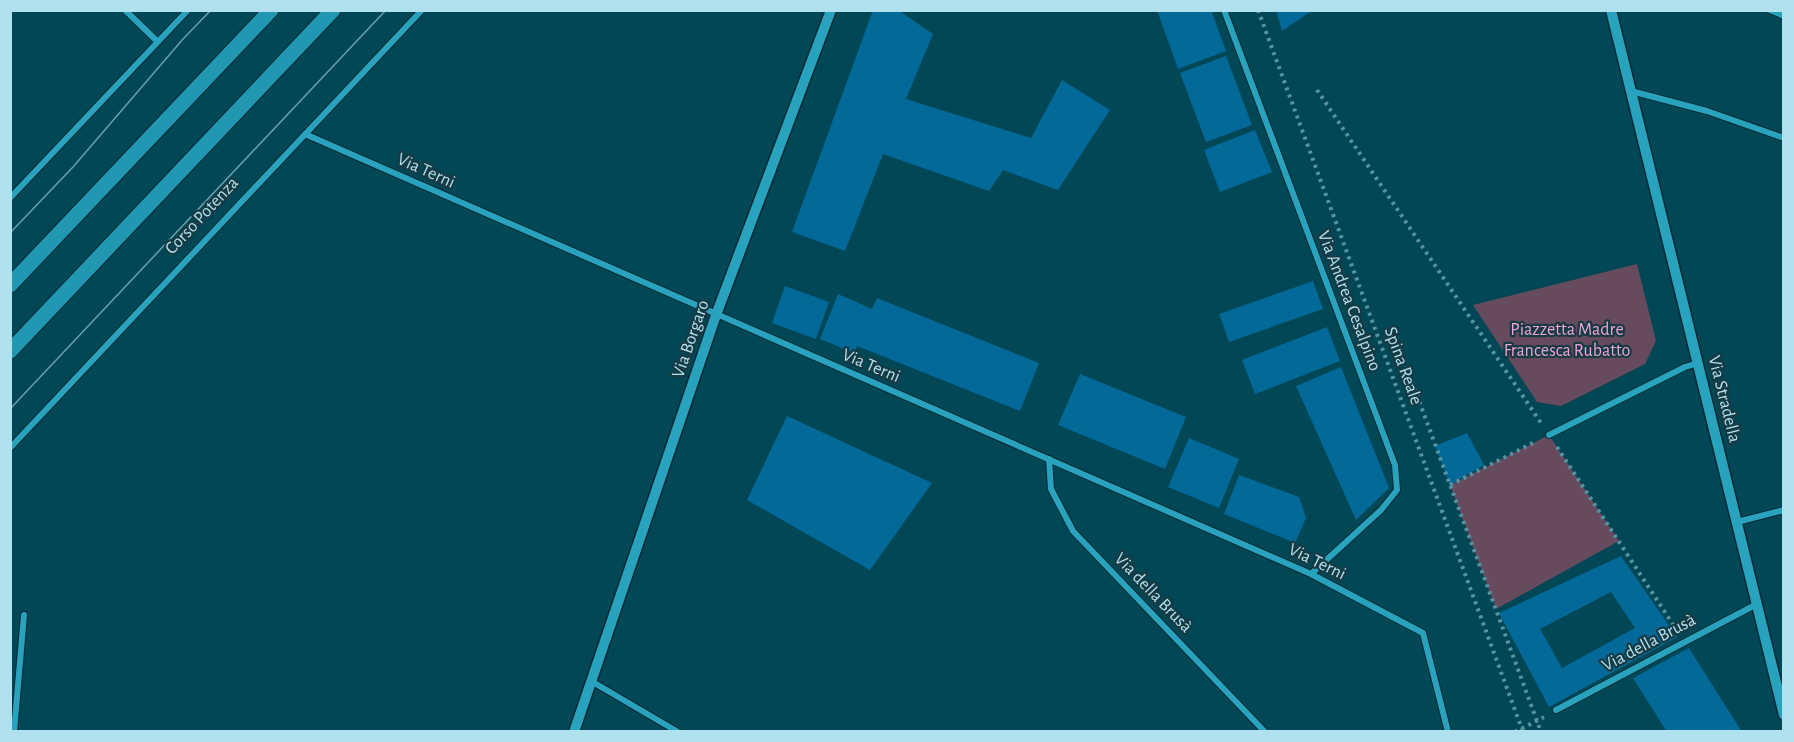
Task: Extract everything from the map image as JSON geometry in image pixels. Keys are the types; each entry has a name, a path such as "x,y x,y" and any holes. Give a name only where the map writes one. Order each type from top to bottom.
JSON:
{"main road":[{"path":"10,285 271,10"},
{"path":"10,351 333,10"}],"street":[{"path":"125,10 158,42"},
{"path":"10,198 188,10"},
{"name":"Corso Potenza","path":"10,448 422,10"},
{"name":"Via Borgaro","path":"574,732 716,315 831,10"},
{"name":"Via Andrea Cesalpino","path":"1224,10 1395,465 1397,490 1381,510 1311,574"},
{"name":"Via Stradella","path":"1611,10 1784,715"},
{"path":"1770,10 1784,16"},
{"path":"1630,91 1707,111 1784,138"},
{"name":"Via Terni","path":"305,134 1311,574 1423,633 1448,732"},
{"path":"1549,435 1684,367 1698,363"},
{"name":"Via della Brusà","path":"1049,459 1051,489 1073,531 1265,732"},
{"path":"1737,522 1784,510"},
{"name":"Via della Brusà","path":"1557,710 1757,604"},
{"path":"14,732 24,615"},
{"path":"591,681 678,732"}],"path":[{"name":"Spina Reale","path":"1258,10 1522,729"},
{"path":"1317,90 1549,435 1684,641"},
{"name":"Via Andrea Cesalpino","path":"1396,338 1541,732"},
{"path":"1450,485 1549,435"},
{"path":"1515,732 1557,710"}],"green space":[{"name":"Piazzetta Madre Francesca Rubatto","path":"1637,264 1656,341 1645,364 1561,406 1537,402 1473,305"},
{"path":"1549,435 1619,541 1496,609 1450,485"}],"building":[{"path":"873,10 898,10 933,34 906,99 1031,138 1062,80 1110,110 1058,190 1003,170 989,191 883,154 845,251 792,232"},
{"path":"1157,10 1211,10 1226,51 1178,69"},
{"path":"1276,10 1313,10 1282,31"},
{"path":"1226,56 1252,125 1206,142 1180,73"},
{"path":"1255,130 1272,172 1220,192 1204,150"},
{"path":"1313,281 1323,309 1229,342 1219,314"},
{"path":"785,286 829,302 816,339 772,323"},
{"path":"838,294 872,309 877,298 1039,363 1020,411 857,346 854,353 820,339"},
{"path":"1327,327 1340,361 1255,394 1242,360"},
{"path":"1341,367 1389,488 1356,520 1296,386"},
{"path":"1080,374 1186,417 1165,469 1058,425"},
{"path":"787,416 932,483 870,570 747,500"},
{"path":"1467,433 1484,465 1450,485 1435,446"},
{"path":"1189,438 1239,459 1219,508 1168,487"},
{"path":"1239,475 1299,497 1306,518 1295,543 1224,514"},
{"path":"1621,556 1677,637 1549,707 1499,613","holes":["1611,592 1635,628 1562,668 1540,629"]},
{"path":"1689,648 1742,732 1667,732 1633,678"}],"tram line":[{"path":"10,233 73,167 183,39 211,10"},
{"path":"10,409 386,10"}]}
